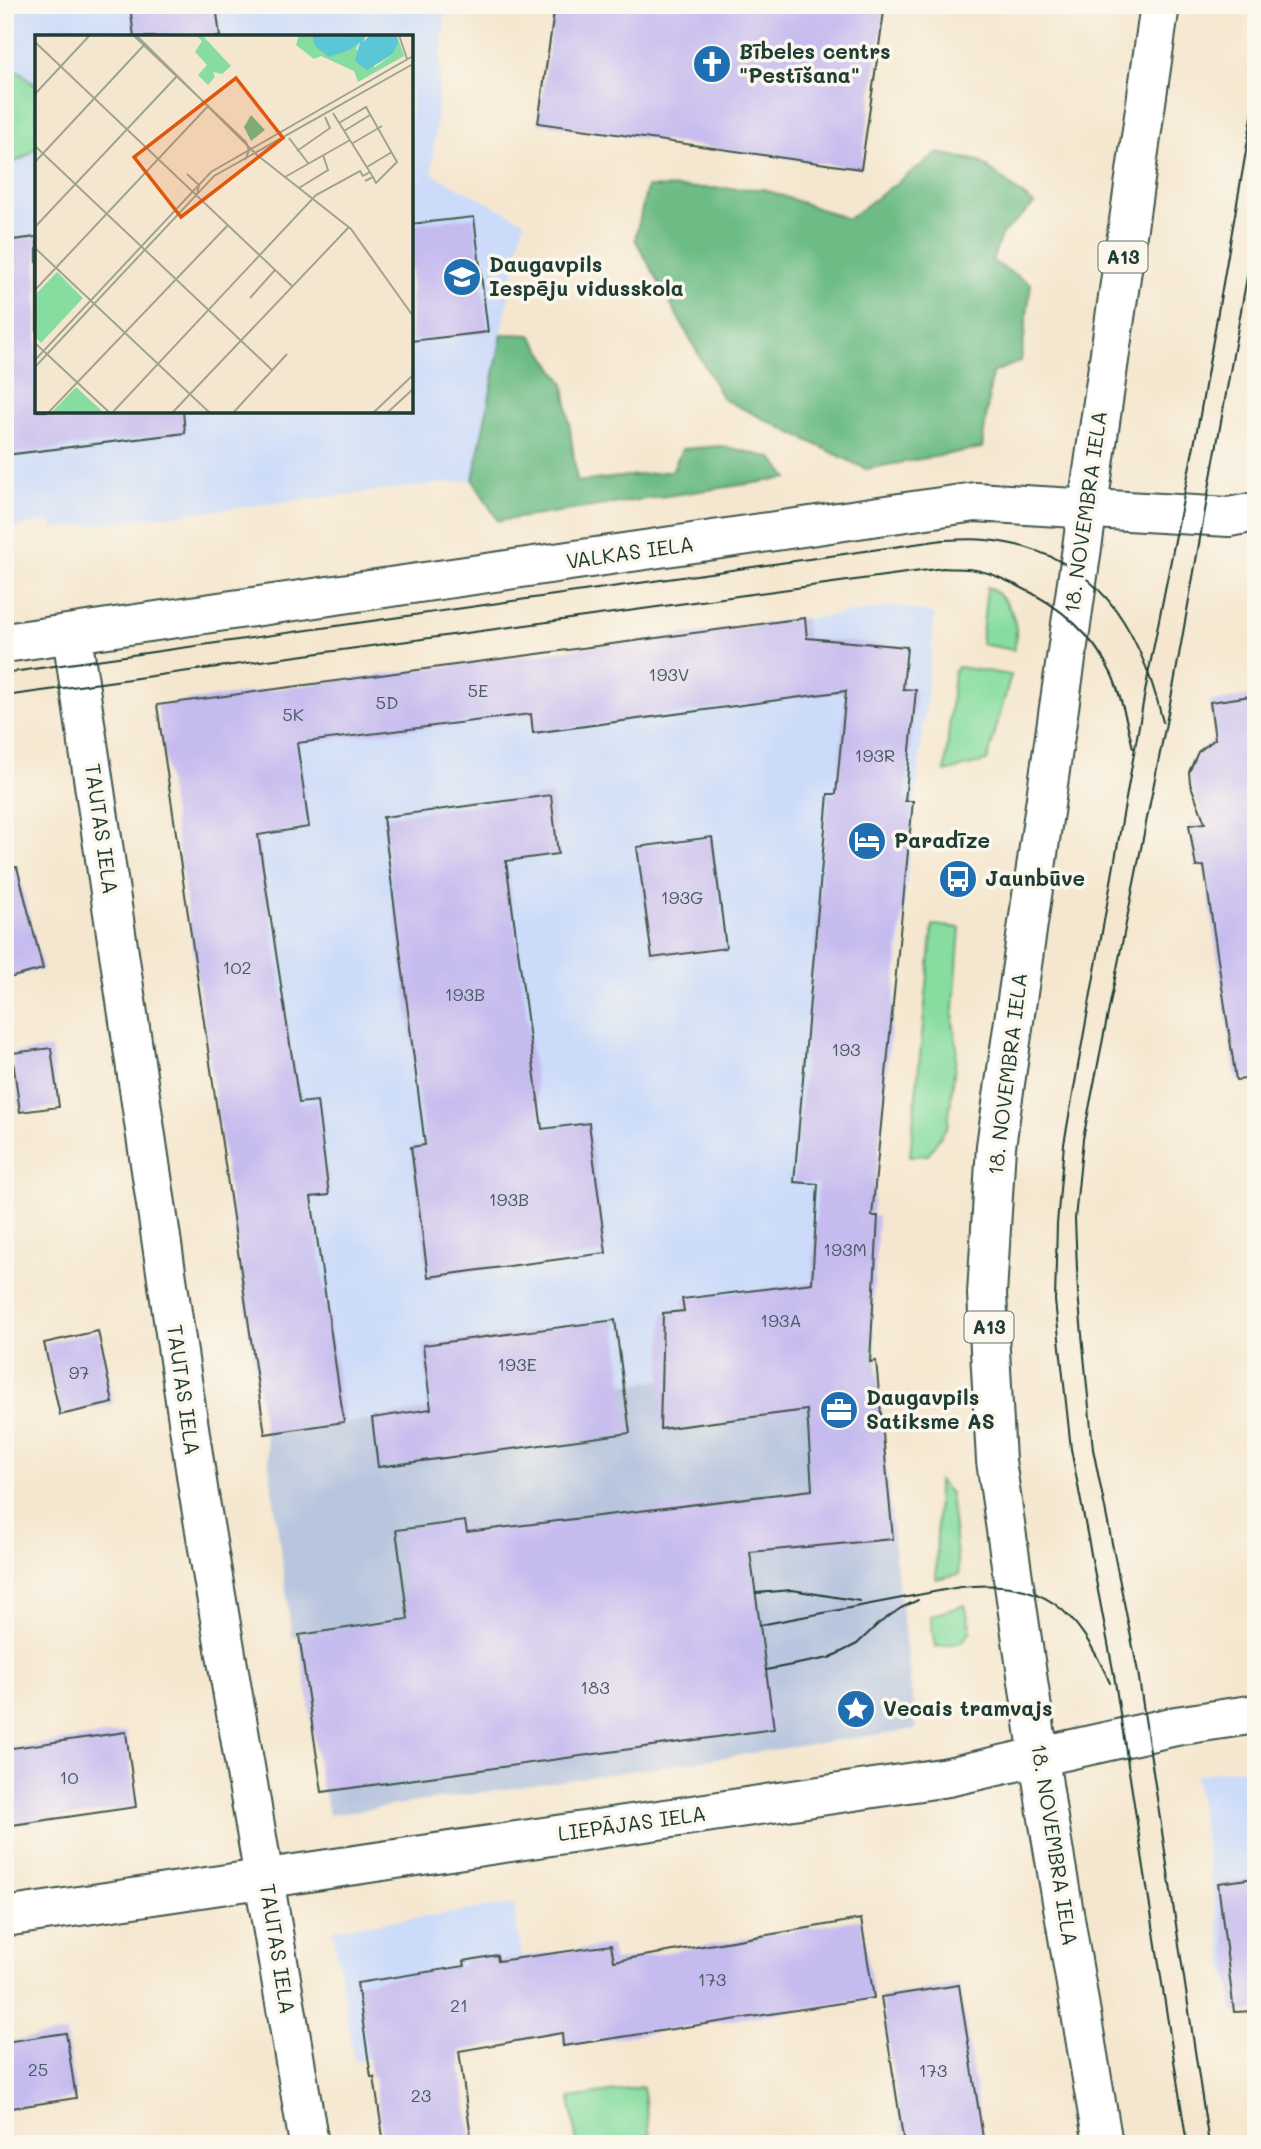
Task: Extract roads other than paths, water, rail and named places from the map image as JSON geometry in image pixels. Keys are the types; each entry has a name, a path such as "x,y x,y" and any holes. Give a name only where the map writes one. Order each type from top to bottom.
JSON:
{"street":[{"name":"18. NOVEMBRA IELA","path":"1103,2144 1039,1758 996,1461 987,1294 996,1146 1160,5"},
{"name":"VALKAS IELA","path":"5,643 975,502 1229,517 1256,512"},
{"name":"TAUTAS IELA","path":"72,635 197,1482 309,2144"},
{"name":"LIEPĀJAS IELA","path":"5,1917 948,1777 1176,1726 1256,1714"}],"tram line":[{"path":"1187,2144 1114,1675 1071,1449 1055,1301 1057,1224 1064,1144 1149,670 1200,415 1256,94"},
{"path":"1209,2144 1138,1672 1093,1449 1078,1293 1075,1219 1083,1139 1174,683 1256,227"},
{"path":"5,673 943,540 975,539 1024,547 1057,559 1084,577 1107,598 1141,654 1163,722"},
{"path":"5,696 943,568 989,573 1045,601 1072,621 1094,645 1112,675 1133,748"},
{"path":"760,1625 960,1587 989,1585 1015,1588 1036,1594 1070,1617 1084,1635 1110,1683"},
{"path":"756,1593 792,1590 860,1601"},
{"path":"766,1670 829,1658 857,1644 878,1624 918,1600"}],"place":[{"name":"Bībeles centrs \"Pestīšana\"","path":"712,64"},
{"name":"Daugavpils Iespēju vidusskola","path":"462,277"},
{"name":"Paradīze","path":"867,841"},
{"name":"Jaunbūve","path":"958,879"},
{"name":"Daugavpils Satiksme AS","path":"839,1410"},
{"name":"Vecais tramvajs","path":"856,1709"}]}
